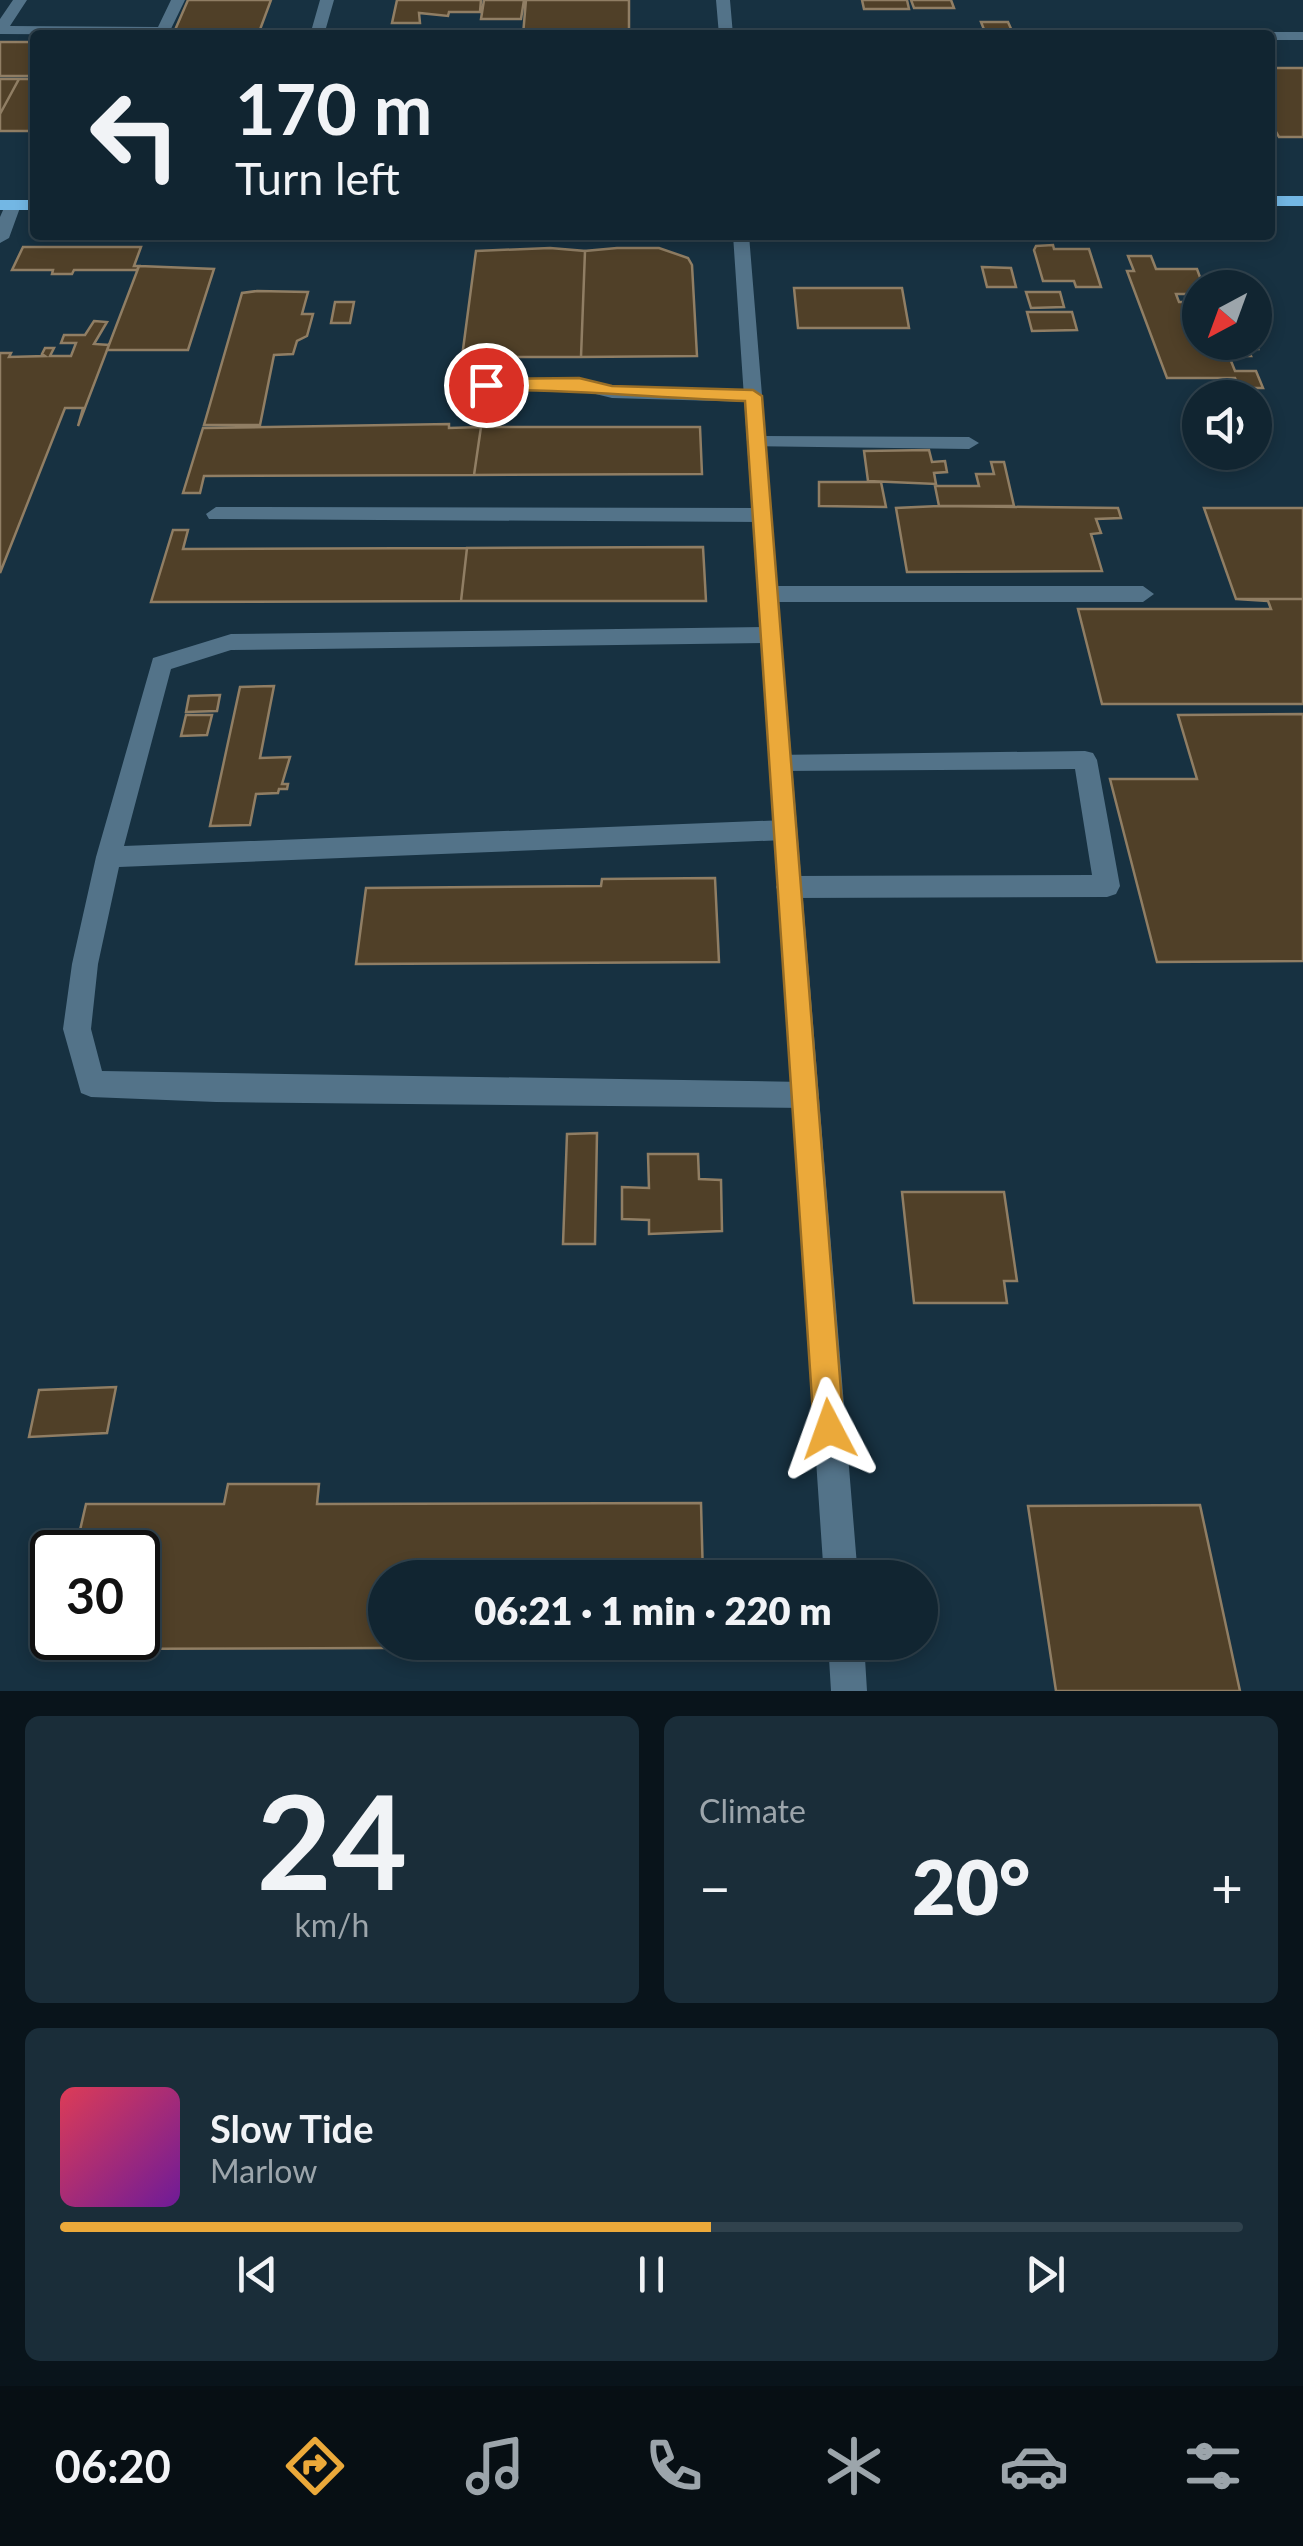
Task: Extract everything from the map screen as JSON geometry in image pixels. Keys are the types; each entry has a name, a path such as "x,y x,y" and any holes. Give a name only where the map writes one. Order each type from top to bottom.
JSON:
{"main road":[{"path":"1275,201 1303,201"}],"street":[{"path":"0,30 20,0"},
{"path":"163,30 178,0"},
{"path":"319,30 328,0"},
{"path":"723,0 726,30"},
{"path":"0,30 30,31"},
{"path":"1275,36 1303,36"},
{"path":"0,238 7,205"},
{"path":"741,240 839,1560"},
{"path":"486,385 579,384 612,392 753,396"},
{"path":"756,442 969,443"},
{"path":"216,514 762,515"},
{"path":"768,594 1143,594"},
{"path":"771,635 232,642 161,664 109,857 85,964 77,1029 91,1084 216,1090 805,1095"},
{"path":"780,762 1085,760 1107,886 789,887"},
{"path":"109,857 785,830"},
{"path":"847,1660 850,1691"}],"building":[{"path":"188,0 271,0 260,30 175,30"},
{"path":"397,0 481,0 480,12 449,12 448,16 419,13 420,23 392,23"},
{"path":"484,0 524,0 521,19 481,19"},
{"path":"526,0 629,0 629,30 523,30"},
{"path":"862,0 907,0 909,9 864,9"},
{"path":"911,0 951,0 954,8 914,8"},
{"path":"981,22 1008,22 1012,30 984,30"},
{"path":"0,42 30,42 30,76 0,76"},
{"path":"1275,68 1303,68 1303,137 1279,137 1275,130"},
{"path":"0,79 19,79 0,114"},
{"path":"19,79 30,79 30,131 0,131 0,114"},
{"path":"1053,245 1054,249 1089,249 1101,287 1076,287 1074,281 1043,281 1034,250 1036,246"},
{"path":"23,247 141,247 134,266 139,266 137,270 52,274 53,270 12,270"},
{"path":"659,248 688,258 692,265 697,356 581,357 585,251"},
{"path":"476,251 585,251 581,357 462,357"},
{"path":"1128,256 1151,256 1156,269 1197,269 1182,270 1182,294 1176,294 1182,302 1182,360 1231,360 1235,371 1256,371 1260,380 1167,378 1127,271 1134,271"},
{"path":"139,266 214,269 188,350 107,350"},
{"path":"982,267 1011,268 1016,287 987,287"},
{"path":"794,288 902,288 909,328 798,328"},
{"path":"308,292 302,314 313,314 307,336 297,341 293,354 274,355 260,425 204,425 242,293"},
{"path":"1026,292 1060,292 1064,307 1031,308"},
{"path":"335,302 354,302 350,323 331,323"},
{"path":"1027,312 1072,312 1077,330 1032,331"},
{"path":"94,321 107,322 94,344 109,345 78,426 83,408 65,408 0,573 0,353 11,353 9,357 45,356 45,348 54,348 50,356 71,356 76,343 61,343 64,335 85,335"},
{"path":"449,424 449,428 481,427 474,475 204,476 200,493 183,493 203,428"},
{"path":"481,427 700,427 702,474 474,475"},
{"path":"929,450 932,462 945,461 947,472 934,473 936,484 868,481 864,451"},
{"path":"991,462 1004,462 1014,506 939,506 935,486 979,486 976,474 994,474"},
{"path":"819,482 881,482 886,507 819,506"},
{"path":"896,508 1118,508 1121,518 1096,519 1101,533 1091,534 1102,571 907,572"},
{"path":"1204,508 1303,508 1303,599 1236,599"},
{"path":"173,530 188,530 183,549 467,548 461,601 151,602"},
{"path":"703,547 706,601 461,601 467,548"},
{"path":"1236,599 1303,599 1303,704 1102,704 1078,609 1271,609 1268,601"},
{"path":"274,686 260,758 290,757 282,784 288,784 287,789 256,794 250,825 210,826 240,687"},
{"path":"220,695 217,711 186,712 189,696"},
{"path":"1303,714 1303,961 1157,962 1110,779 1197,779 1178,715"},
{"path":"186,715 212,715 207,735 181,736"},
{"path":"715,878 719,962 356,964 366,888 601,886 602,879"},
{"path":"597,1133 595,1244 563,1244 567,1134"},
{"path":"648,1154 698,1154 699,1179 721,1180 722,1231 649,1234 649,1220 622,1219 622,1187 649,1188"},
{"path":"902,1192 1004,1192 1017,1281 1004,1281 1007,1303 914,1303"},
{"path":"116,1387 107,1433 29,1437 39,1390"},
{"path":"228,1484 319,1484 317,1504 701,1503 703,1560 368,1560 368,1648 160,1649 160,1530 80,1530 86,1504 224,1504"},
{"path":"1200,1505 1240,1691 1056,1691 1028,1506"}],"route":[{"path":"486,385 579,384 612,392 753,396 829,1429"}]}
